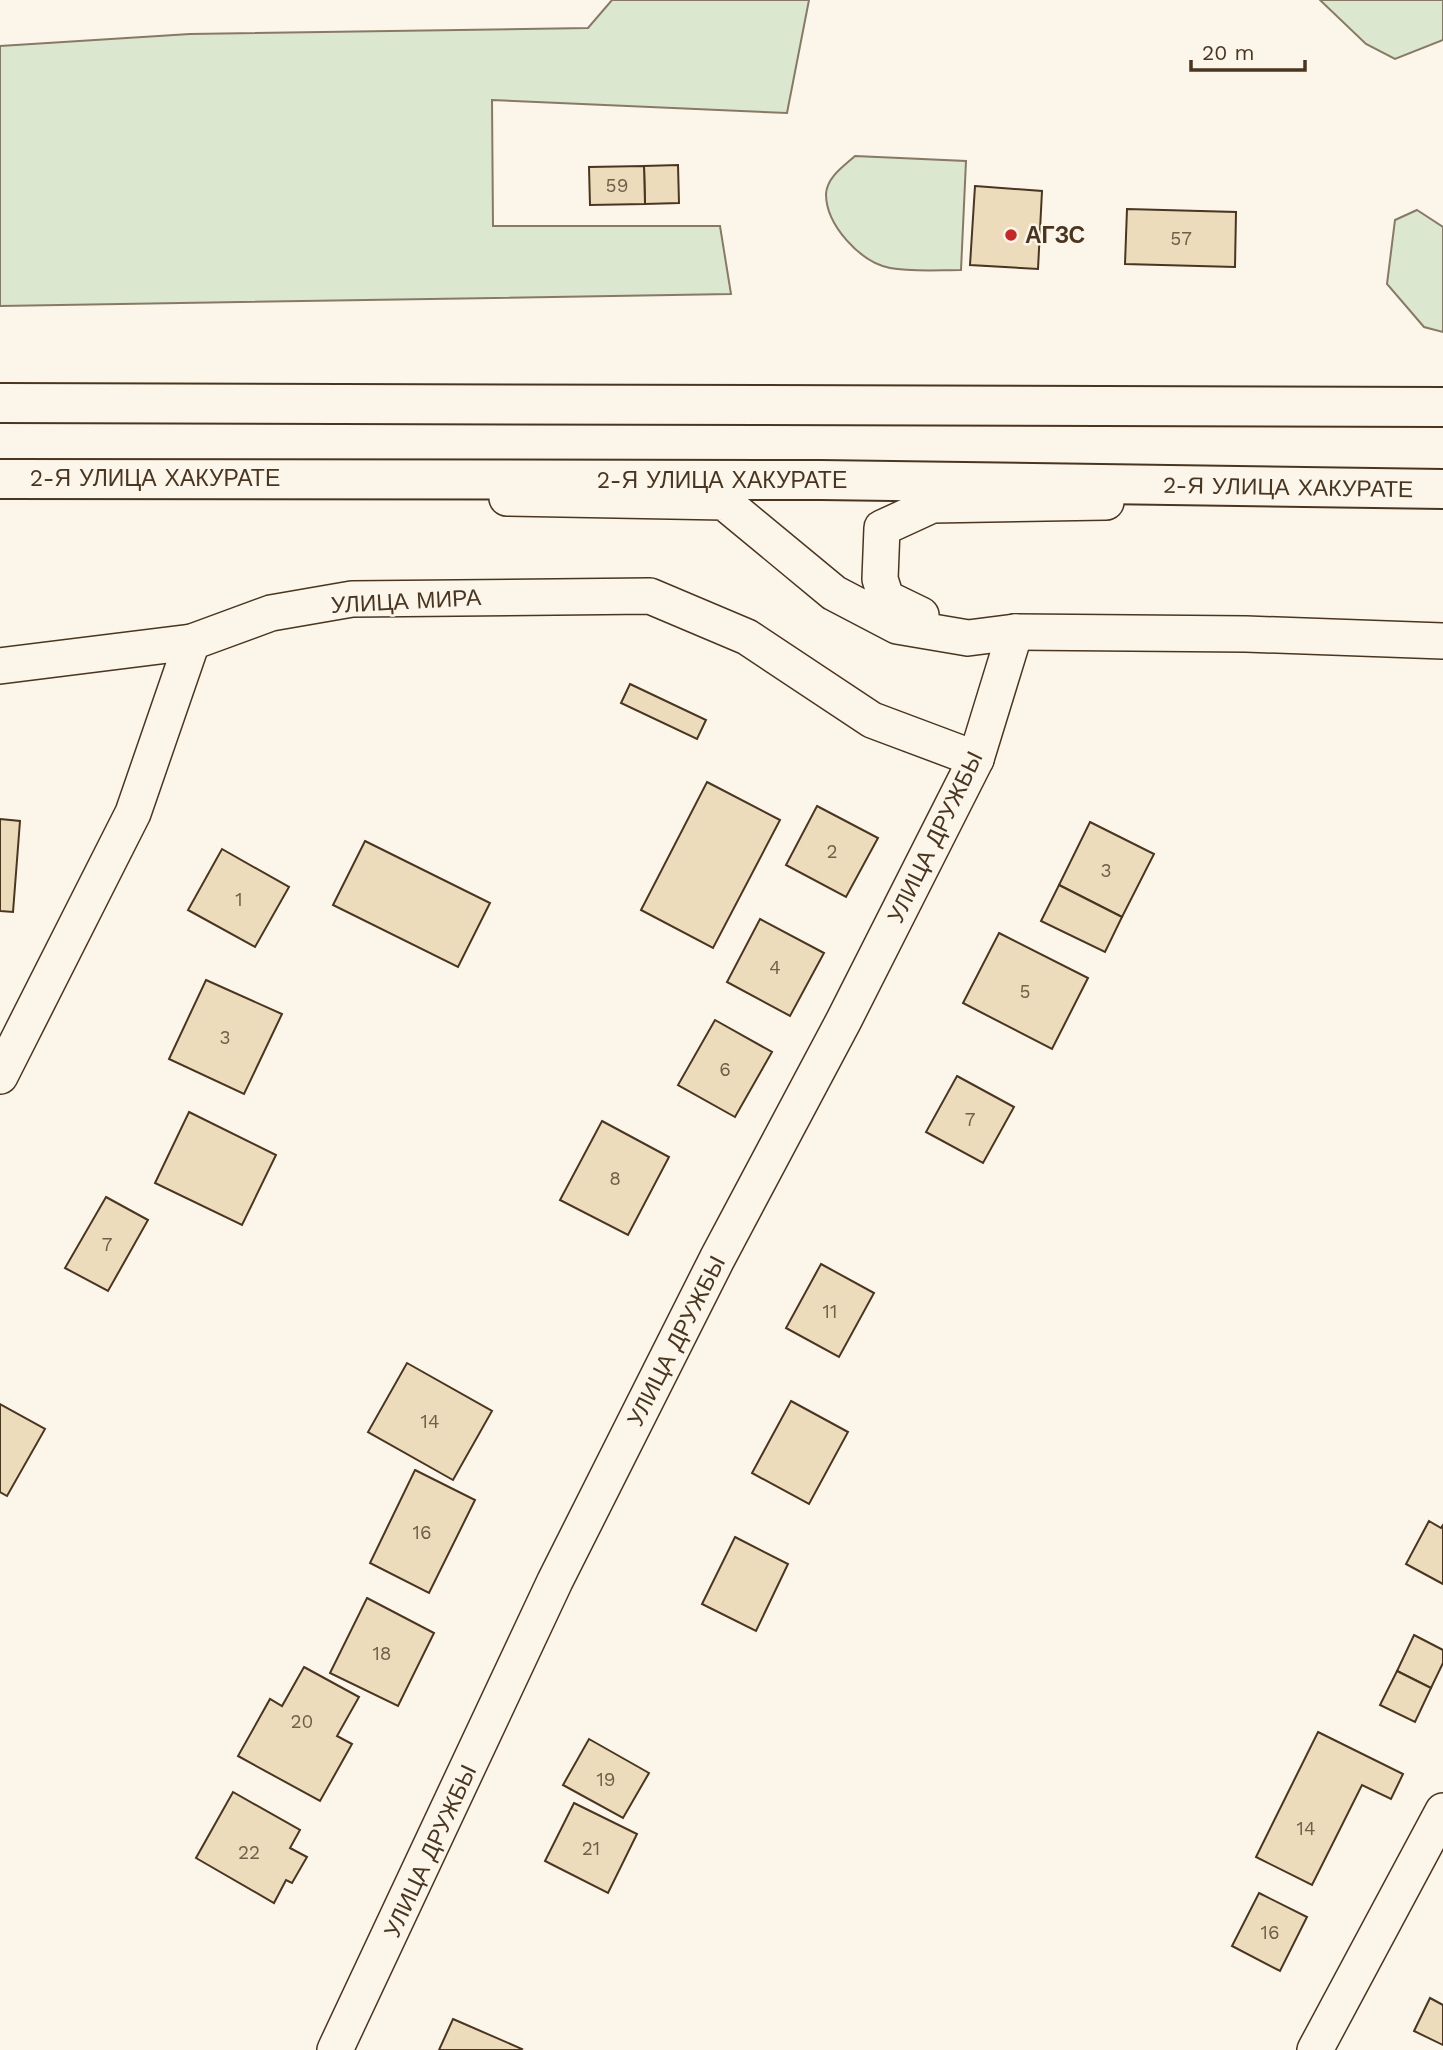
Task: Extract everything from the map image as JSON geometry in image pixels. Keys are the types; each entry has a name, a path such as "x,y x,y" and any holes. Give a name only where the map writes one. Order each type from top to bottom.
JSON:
{"main road":[{"path":"0,403 1443,407"},
{"name":"2-Я УЛИЦА ХАКУРАТЕ","path":"0,479 821,480 1443,489"}],"street":[{"path":"0,488 724,502 834,593 897,626 968,638 1015,632 1246,634 1443,641"},
{"path":"968,638 886,598 880,579 881,528 932,505 1368,496 1385,489"},
{"name":"УЛИЦА МИРА","path":"0,666 192,642 271,613 352,599 650,596 747,637 872,720 976,760"},
{"name":"УЛИЦА ДРУЖБЫ","path":"335,2050 562,1569 717,1259 845,1020 976,760 1015,632"},
{"path":"0,1076 133,813 192,642"},
{"path":"1315,2050 1443,1811"}],"green space":[{"path":"612,0 809,0 787,113 492,100 493,226 720,226 731,294 0,306 0,46 190,34 588,28"},
{"path":"1320,0 1443,0 1443,40 1395,59 1366,44"},
{"path":"855,156 966,161 961,270 890,268 867,258 847,240 832,218 826,194 829,182"},
{"path":"1417,210 1443,227 1443,332 1424,327 1387,284 1395,220"}],"building":[{"path":"678,165 679,203 645,204 644,166"},
{"path":"644,166 645,204 590,205 589,167"},
{"path":"975,186 1042,191 1038,269 970,265"},
{"path":"1127,209 1236,212 1235,267 1125,264"},
{"path":"630,684 706,720 697,739 621,703"},
{"path":"707,782 780,820 713,948 641,910"},
{"path":"817,806 878,838 846,897 786,865"},
{"path":"0,819 20,821 13,912 0,911"},
{"path":"1090,822 1154,854 1122,917 1059,885"},
{"path":"365,841 490,903 458,967 333,905"},
{"path":"222,849 289,887 255,947 188,910"},
{"path":"1059,885 1122,917 1105,952 1041,921"},
{"path":"760,919 824,953 790,1016 727,982"},
{"path":"999,933 1088,978 1052,1049 963,1003"},
{"path":"206,980 282,1014 244,1094 169,1059"},
{"path":"715,1020 772,1052 735,1117 678,1085"},
{"path":"957,1076 1014,1107 983,1163 926,1132"},
{"path":"189,1112 276,1155 242,1225 155,1183"},
{"path":"602,1121 669,1157 628,1235 560,1200"},
{"path":"106,1197 148,1220 108,1291 65,1268"},
{"path":"821,1264 874,1293 839,1357 786,1328"},
{"path":"407,1363 492,1411 453,1480 368,1432"},
{"path":"791,1401 848,1432 809,1504 752,1473"},
{"path":"0,1404 45,1429 7,1496 0,1492"},
{"path":"415,1470 475,1500 429,1593 370,1563"},
{"path":"1429,1521 1441,1528 1443,1525 1443,1584 1406,1564"},
{"path":"735,1537 788,1564 756,1631 702,1604"},
{"path":"367,1598 434,1633 398,1706 330,1673"},
{"path":"1414,1635 1443,1650 1443,1663 1431,1688 1397,1671"},
{"path":"304,1667 359,1697 337,1736 352,1744 320,1801 238,1756 270,1699 282,1706"},
{"path":"1397,1671 1431,1688 1415,1722 1380,1705"},
{"path":"1318,1732 1403,1774 1391,1799 1362,1785 1312,1885 1256,1857"},
{"path":"589,1739 649,1773 623,1818 563,1785"},
{"path":"233,1792 300,1830 290,1848 307,1857 292,1883 286,1880 274,1903 196,1858"},
{"path":"574,1803 637,1834 608,1893 545,1861"},
{"path":"1259,1893 1307,1917 1280,1971 1232,1946"},
{"path":"1430,1998 1443,2005 1443,2045 1414,2031"},
{"path":"453,2019 522,2049 439,2050"}],"place":[{"name":"АГЗС","path":"1011,235"}]}
